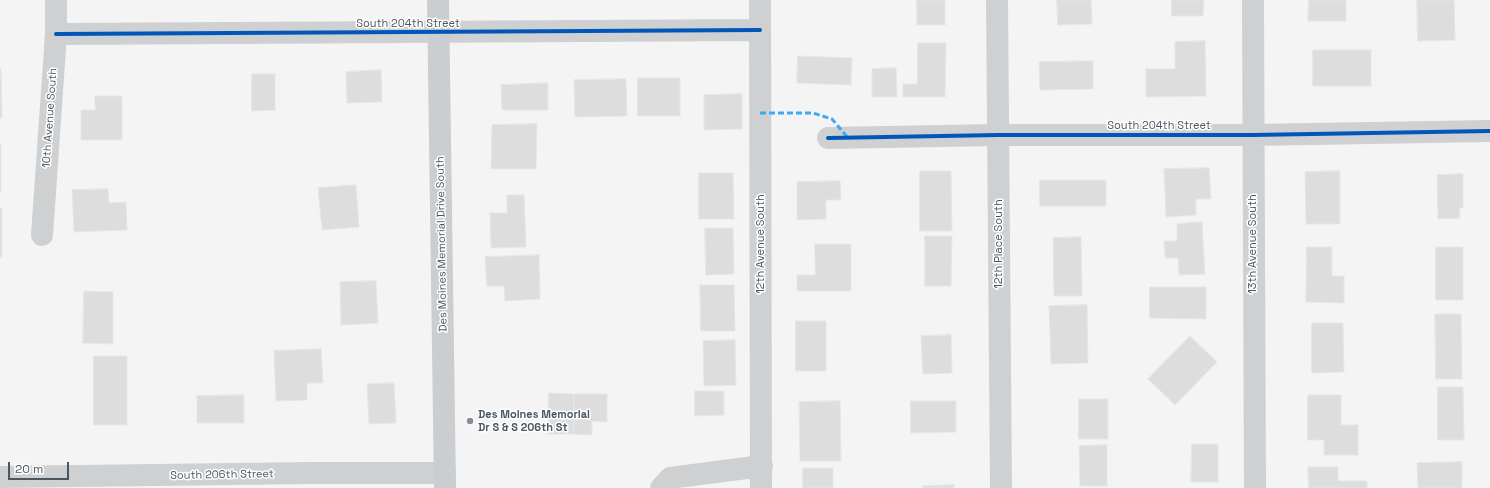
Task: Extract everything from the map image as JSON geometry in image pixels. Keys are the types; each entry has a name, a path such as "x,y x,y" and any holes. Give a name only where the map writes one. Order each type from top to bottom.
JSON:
{"main road":[{"name":"Des Moines Memorial Drive South","path":"438,0 445,481"}],"street":[{"name":"10th Avenue South","path":"42,235 56,34 56,0"},
{"name":"12th Avenue South","path":"760,0 761,488"},
{"name":"12th Place South","path":"997,0 1001,488"},
{"name":"13th Avenue South","path":"1252,0 1255,488"},
{"name":"South 204th Street","path":"56,34 760,30"},
{"name":"South 204th Street","path":"828,138 999,135 1252,135 1490,131"},
{"path":"661,488 670,478 762,466"},
{"name":"South 206th Street","path":"0,477 311,481 445,481"}],"building":[{"path":"917,0 945,0 945,25 917,25"},
{"path":"1057,0 1091,0 1092,24 1058,25"},
{"path":"1172,0 1204,0 1203,16 1172,16"},
{"path":"1309,0 1346,0 1346,21 1308,21"},
{"path":"1417,0 1454,0 1455,40 1418,41"},
{"path":"1205,41 1206,96 1146,97 1146,69 1175,69 1175,42"},
{"path":"918,43 946,43 945,97 903,97 903,84 917,84"},
{"path":"1313,50 1371,50 1371,86 1313,86"},
{"path":"798,56 852,58 851,85 797,83"},
{"path":"1093,61 1093,89 1040,90 1039,62"},
{"path":"896,68 897,97 872,97 872,69"},
{"path":"1,69 2,118 0,118"},
{"path":"381,70 382,102 347,103 346,72"},
{"path":"252,74 275,74 275,110 252,111"},
{"path":"638,78 680,78 680,116 638,116"},
{"path":"626,79 627,116 575,117 574,80"},
{"path":"548,83 548,110 502,110 501,85"},
{"path":"742,94 742,129 704,130 704,95"},
{"path":"95,96 122,96 122,140 81,140 81,110 95,110"},
{"path":"537,124 536,169 491,169 492,125"},
{"path":"1,144 1,192 0,192"},
{"path":"1209,168 1211,199 1196,199 1196,215 1166,217 1164,169"},
{"path":"920,171 951,171 952,231 920,231"},
{"path":"1340,171 1340,224 1306,224 1305,172"},
{"path":"699,173 733,173 734,219 699,219"},
{"path":"1463,174 1463,208 1459,208 1460,218 1438,219 1437,175"},
{"path":"1040,180 1106,180 1106,206 1040,206"},
{"path":"840,181 841,200 826,200 826,219 797,220 797,182"},
{"path":"356,185 359,227 322,230 318,188"},
{"path":"108,189 109,203 126,202 127,230 74,232 72,190"},
{"path":"507,195 524,195 526,247 491,248 490,213 507,213"},
{"path":"0,208 2,208 2,257 0,257"},
{"path":"1202,222 1205,274 1179,275 1178,258 1165,258 1164,241 1177,241 1177,224"},
{"path":"705,228 733,228 734,274 706,275"},
{"path":"925,236 952,236 951,286 925,286"},
{"path":"1081,237 1082,296 1054,296 1053,238"},
{"path":"815,244 851,244 851,291 797,291 797,275 815,275"},
{"path":"1307,247 1332,247 1332,276 1344,276 1344,303 1306,302"},
{"path":"1436,247 1463,247 1463,300 1436,300"},
{"path":"539,255 540,299 505,301 504,286 487,286 485,257"},
{"path":"376,281 378,323 341,325 340,282"},
{"path":"700,285 734,285 735,331 701,331"},
{"path":"1150,287 1206,287 1206,319 1150,318"},
{"path":"84,291 113,292 113,344 83,343"},
{"path":"1087,305 1088,363 1051,364 1049,306"},
{"path":"1435,314 1461,314 1462,379 1436,379"},
{"path":"796,321 826,321 826,371 796,371"},
{"path":"1312,323 1343,323 1344,372 1312,373"},
{"path":"951,335 952,373 923,374 921,336"},
{"path":"1190,336 1217,362 1175,405 1148,379"},
{"path":"735,340 736,385 704,386 703,341"},
{"path":"321,349 323,383 307,383 307,400 276,401 274,351"},
{"path":"94,356 127,356 127,425 94,425"},
{"path":"394,383 396,423 369,424 367,384"},
{"path":"1438,387 1463,387 1464,440 1438,440"},
{"path":"695,391 724,391 724,415 695,416"},
{"path":"549,393 574,394 574,434 548,434"},
{"path":"574,394 607,394 607,422 592,421 592,435 574,434"},
{"path":"244,395 244,423 197,423 197,396"},
{"path":"1308,395 1341,395 1341,425 1358,425 1358,455 1324,455 1324,440 1308,440"},
{"path":"1079,399 1108,399 1108,439 1079,439"},
{"path":"840,401 841,461 800,461 799,402"},
{"path":"911,401 956,401 956,432 911,433"},
{"path":"1192,444 1218,444 1218,482 1191,482"},
{"path":"1107,445 1107,486 1080,486 1079,446"},
{"path":"1462,462 1462,488 1418,488 1417,463"},
{"path":"1308,467 1338,467 1338,481 1367,481 1367,488 1309,488"},
{"path":"803,468 833,468 833,488 803,488"},
{"path":"954,485 954,488 923,488 923,486"}],"marked path":[{"path":"760,113 813,113 832,119 848,138"}],"cycle path":[{"path":"56,34 760,30"},
{"path":"828,138 999,135 1252,135 1490,131"}],"place":[{"name":"Des Moines Memorial Dr S & S 206th St","path":"470,421"}]}
